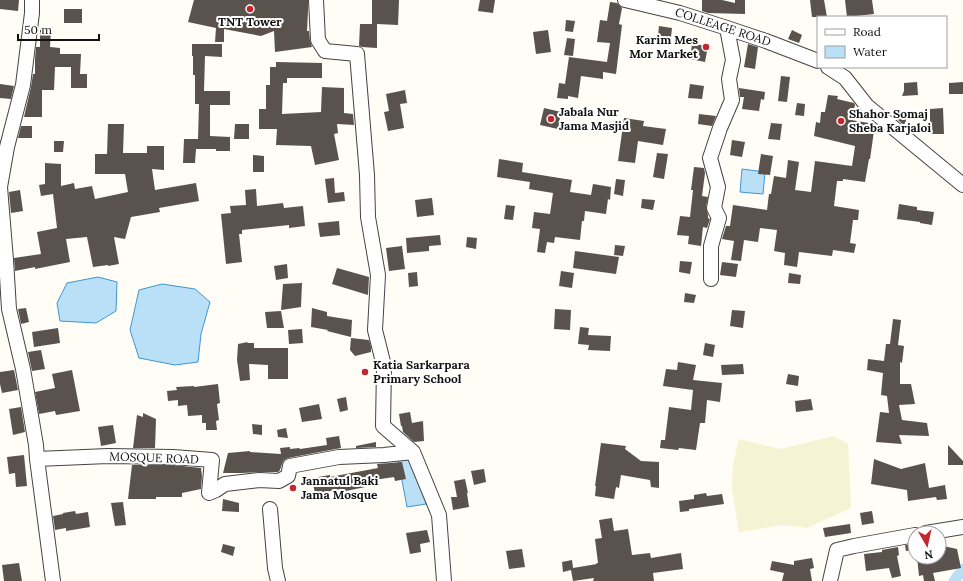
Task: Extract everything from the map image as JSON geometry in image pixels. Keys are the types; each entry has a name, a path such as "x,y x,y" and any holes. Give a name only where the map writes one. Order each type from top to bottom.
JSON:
{"street":[{"path":"32,0 32,13 23,85 7,147 0,187 9,309 23,369 36,445 53,581"},
{"path":"316,0 318,40 325,51 357,54 367,175 368,217 378,275 375,330 384,366 383,426 413,452 439,515 444,581"},
{"name":"COLLEAGE ROAD","path":"626,0 680,13 766,40 817,61"},
{"path":"711,279 711,246 719,218 714,208 718,187 710,158 720,128 732,100 729,78 733,60 727,28"},
{"path":"830,68 845,78 868,106 963,185"},
{"name":"MOSQUE ROAD","path":"37,460 108,456 172,457 212,460 209,493 225,484 259,480 279,481 288,476 290,466 339,457 413,452"},
{"path":"270,509 278,581"},
{"path":"947,530 963,527"},
{"path":"830,581 837,550 907,536"}],"shaded area":[{"path":"833,436 848,444 851,508 807,528 782,525 739,532 732,490 733,464 739,439 780,449"}],"water":[{"path":"742,169 765,172 763,194 740,192"},
{"path":"98,277 117,282 116,311 96,323 60,321 57,303 67,283"},
{"path":"162,284 195,289 210,302 201,334 198,362 175,365 139,358 130,330 139,290"},
{"path":"417,450 426,504 407,507 397,454"}],"building":[{"path":"0,0 19,0 18,11 0,9"},
{"name":"TNT Tower","path":"194,0 308,0 307,31 309,31 312,47 275,52 274,31 261,36 224,29 224,42 215,42 216,28 188,22"},
{"path":"372,0 399,0 398,25 377,24 377,48 359,46 360,24 372,24"},
{"path":"480,0 495,0 493,13 478,11"},
{"path":"702,0 722,0 735,3 735,0 745,0 745,14 708,13 702,11"},
{"path":"810,0 824,0 827,16 812,17"},
{"path":"845,0 872,0 874,14 847,16"},
{"path":"610,2 617,3 622,8 619,24 622,25 616,74 603,72 603,79 581,76 578,98 568,96 568,99 557,98 559,83 565,84 569,57 607,62 610,43 597,42 600,20 607,21"},
{"path":"64,9 82,9 82,23 64,23"},
{"path":"566,20 575,21 573,32 565,31"},
{"path":"659,26 672,28 670,46 657,44"},
{"path":"40,29 51,29 50,47 60,48 60,54 81,54 80,74 87,74 87,88 71,88 71,67 55,67 54,90 42,90 42,117 24,117 33,74 35,74 36,47 40,47"},
{"path":"548,30 551,52 536,54 533,32"},
{"path":"792,30 802,35 799,43 788,39"},
{"path":"567,38 575,39 573,56 564,55"},
{"path":"192,44 222,44 222,57 205,56 204,91 230,91 230,105 210,105 210,136 230,137 230,151 196,149 195,163 183,163 184,139 198,139 199,104 195,104 195,75 193,75"},
{"path":"692,44 708,46 705,62 690,59"},
{"path":"748,44 758,47 755,69 744,67"},
{"path":"276,62 322,63 322,78 287,78 287,83 283,83 282,114 321,112 322,87 344,88 344,113 353,114 354,125 337,124 338,133 334,134 339,160 315,165 311,146 276,145 277,129 259,129 259,109 266,109 266,85 270,85 270,67 276,67"},
{"path":"781,76 790,77 787,102 778,101"},
{"path":"917,82 918,95 902,96 904,91 904,83"},
{"path":"963,82 963,94 949,94 949,83"},
{"path":"0,84 14,86 11,99 0,98"},
{"path":"690,84 704,86 702,99 688,98"},
{"path":"739,88 765,92 764,100 761,99 759,111 742,109 744,97 740,97"},
{"path":"405,90 407,103 400,104 404,128 388,131 384,112 389,111 386,94"},
{"path":"828,95 838,96 837,99 854,103 855,105 851,120 875,124 865,182 843,179 843,181 837,181 834,206 859,210 858,220 853,220 850,243 856,244 854,253 833,250 832,256 799,252 797,267 784,265 785,253 774,251 777,230 760,228 758,242 744,240 741,261 731,260 734,241 722,239 726,226 730,226 733,205 767,210 769,194 771,194 774,176 786,178 788,160 799,162 795,190 811,192 815,161 852,166 855,146 814,136 816,122 820,123 821,112 825,112"},
{"path":"797,103 805,104 804,116 795,115"},
{"name":"Jabala Nur Jama Masjid","path":"544,108 561,112 558,129 540,125"},
{"path":"943,108 944,134 930,134 930,109"},
{"path":"895,110 908,116 904,125 893,116"},
{"path":"699,114 716,116 712,126 698,124"},
{"path":"624,118 644,121 643,126 666,129 663,145 638,141 635,163 618,161"},
{"path":"771,123 782,124 780,140 768,139"},
{"path":"108,124 124,124 123,153 147,153 147,146 164,146 164,170 152,169 155,190 196,183 199,201 159,208 160,212 131,217 125,239 114,237 119,264 93,267 87,237 66,239 70,262 35,269 35,267 15,271 14,258 41,254 37,232 57,228 53,194 41,196 39,185 45,184 45,163 61,164 61,186 74,183 75,189 92,186 95,199 128,192 125,174 95,174 95,154 107,154"},
{"path":"235,124 249,124 249,139 234,139"},
{"path":"21,126 32,126 32,138 18,138"},
{"path":"732,140 745,142 742,157 730,155"},
{"path":"54,141 64,141 63,152 54,152"},
{"path":"657,153 668,154 664,179 653,177"},
{"path":"761,154 773,156 770,175 758,174"},
{"path":"253,155 264,156 264,172 253,172"},
{"path":"499,159 523,163 522,172 572,180 570,192 591,195 593,184 611,187 610,200 608,199 606,214 585,211 584,221 582,221 580,240 555,237 554,243 547,242 545,253 537,252 540,229 532,228 534,212 550,214 553,193 529,189 530,182 497,177"},
{"path":"694,167 704,168 705,173 702,196 708,197 706,207 708,218 710,219 707,228 703,227 701,246 688,244 689,236 677,235 680,216 690,217"},
{"path":"334,178 335,193 344,192 345,201 328,203 325,179"},
{"path":"616,179 625,180 623,196 614,194"},
{"path":"256,189 257,206 283,203 284,208 303,206 305,226 289,228 289,225 242,230 242,234 239,234 242,262 226,264 221,214 231,213 230,206 246,205 245,190"},
{"path":"20,190 23,211 11,213 9,192"},
{"path":"432,198 434,215 417,217 415,200"},
{"path":"642,199 655,200 653,210 641,208"},
{"path":"899,204 917,207 917,210 934,212 932,225 897,219"},
{"path":"506,205 515,206 513,220 504,219"},
{"path":"339,221 340,235 320,237 318,223"},
{"path":"440,235 441,245 429,246 429,251 407,253 406,238"},
{"path":"467,237 477,238 476,249 466,247"},
{"path":"615,245 625,246 623,256 614,255"},
{"path":"402,246 405,269 389,271 386,248"},
{"path":"575,251 619,257 616,274 573,268"},
{"path":"680,261 692,262 690,274 679,272"},
{"path":"722,262 738,264 736,277 720,275"},
{"path":"287,264 288,278 276,280 274,266"},
{"path":"337,268 369,277 368,295 332,284"},
{"path":"561,271 574,273 572,288 559,286"},
{"path":"417,272 418,286 409,287 408,273"},
{"path":"789,273 801,275 800,284 788,283"},
{"path":"302,283 301,307 281,310 283,284"},
{"path":"685,293 696,295 694,303 684,302"},
{"path":"26,308 29,322 21,324 18,309"},
{"path":"312,308 327,312 327,316 352,320 351,337 327,331 328,330 311,327"},
{"path":"555,309 571,310 570,330 554,329"},
{"path":"732,310 745,311 743,328 730,326"},
{"path":"281,311 284,328 267,328 265,312"},
{"path":"893,319 901,320 898,345 904,346 902,363 900,362 900,384 911,384 915,404 899,405 902,420 927,423 929,436 899,435 902,444 876,442 880,412 889,413 887,396 881,395 883,373 867,370 868,359 884,361 886,344 890,344"},
{"path":"580,327 589,328 588,335 611,336 610,351 588,350 589,345 578,344"},
{"path":"58,328 60,343 34,347 32,332"},
{"path":"302,329 303,343 289,344 288,330"},
{"path":"351,338 369,340 371,352 355,356 350,350"},
{"path":"248,342 247,343 254,343 254,348 288,348 288,379 268,379 268,365 249,364 250,380 240,381 237,360 238,344"},
{"path":"705,343 715,345 713,357 703,355"},
{"path":"41,350 45,369 32,371 28,352"},
{"path":"678,362 696,365 693,380 722,383 720,402 707,400 705,423 700,423 696,450 660,448 661,440 665,440 669,407 691,410 693,390 663,386 666,369 677,370"},
{"path":"743,364 744,374 722,375 721,365"},
{"path":"14,370 18,390 2,393 0,372"},
{"path":"72,370 80,411 56,415 55,411 39,414 35,392 55,388 52,374"},
{"path":"788,374 799,376 798,386 786,384"},
{"path":"218,384 220,403 217,404 219,420 216,421 217,430 206,430 206,423 202,423 202,415 188,416 187,405 178,406 178,400 168,401 167,391 177,390 176,387 194,387"},
{"path":"346,397 348,410 340,412 337,399"},
{"path":"811,399 813,410 796,412 795,401"},
{"path":"319,404 322,419 302,422 299,408"},
{"path":"21,407 25,432 13,435 9,409"},
{"path":"410,412 412,423 423,421 424,441 414,442 403,432 399,414"},
{"path":"143,413 156,419 155,448 133,448 137,415 143,417"},
{"path":"252,424 262,425 262,435 253,434"},
{"path":"113,425 116,443 101,446 98,427"},
{"path":"286,428 288,438 278,437 277,430"},
{"path":"339,436 341,448 288,458 284,460 278,472 223,473 228,453 250,451 281,454 280,448 290,447 290,449 300,449 327,445 326,438"},
{"path":"376,442 376,447 356,448 356,446"},
{"path":"601,443 626,446 625,449 641,461 659,462 659,488 651,487 650,480 621,475 619,488 616,487 614,499 595,496"},
{"path":"948,445 963,461 963,465 948,465"},
{"path":"24,455 27,486 16,487 15,473 9,474 7,457"},
{"path":"874,459 901,469 925,463 929,488 945,485 947,499 937,500 936,497 908,501 907,490 871,484"},
{"path":"402,462 406,479 395,481 394,477 374,480 375,485 341,492 341,489 315,494 312,478 330,475 330,477 378,468 377,464"},
{"path":"132,465 173,465 201,468 201,489 182,493 182,497 128,499"},
{"path":"484,469 486,482 474,485 471,471"},
{"path":"465,479 469,507 453,510 451,497 457,497 454,481"},
{"path":"706,493 707,496 722,494 724,504 689,509 689,511 680,512 679,501 694,499 694,495"},
{"path":"223,499 239,503 239,512 222,511"},
{"path":"123,502 126,525 115,526 111,503"},
{"path":"75,511 76,514 88,512 90,527 66,531 66,528 55,530 53,516"},
{"path":"872,511 874,523 862,525 860,513"},
{"path":"612,518 614,531 628,529 632,555 650,553 651,558 681,553 683,569 653,573 654,581 593,581 594,578 573,581 571,570 563,572 562,562 572,560 573,568 597,564 595,539 602,538 599,520"},
{"path":"850,524 851,533 825,537 823,528"},
{"path":"427,530 430,542 420,544 421,552 410,554 406,533"},
{"path":"223,544 235,547 233,556 221,552"},
{"path":"898,547 899,555 897,556 901,576 892,578 889,568 866,571 864,554 882,552 882,550"},
{"path":"947,547 957,549 961,568 933,573 935,581 924,581 923,575 919,576 918,565 947,565"},
{"path":"522,549 525,567 509,569 506,551"},
{"path":"812,558 814,568 810,569 812,581 782,581 784,573 770,570 772,561 794,565 794,561"},
{"path":"19,563 22,581 4,581 2,565"}],"waterway":[{"path":"954,581 963,569"}],"place":[{"name":"TNT Tower","path":"250,9"},
{"name":"Karim Mes Mor Market","path":"706,47"},
{"name":"Jabala Nur Jama Masjid","path":"551,119"},
{"name":"Shahor Somaj Sheba Karjaloi","path":"841,121"},
{"name":"Katia Sarkarpara Primary School","path":"365,372"},
{"name":"Jannatul Baki Jama Mosque","path":"293,488"}]}
